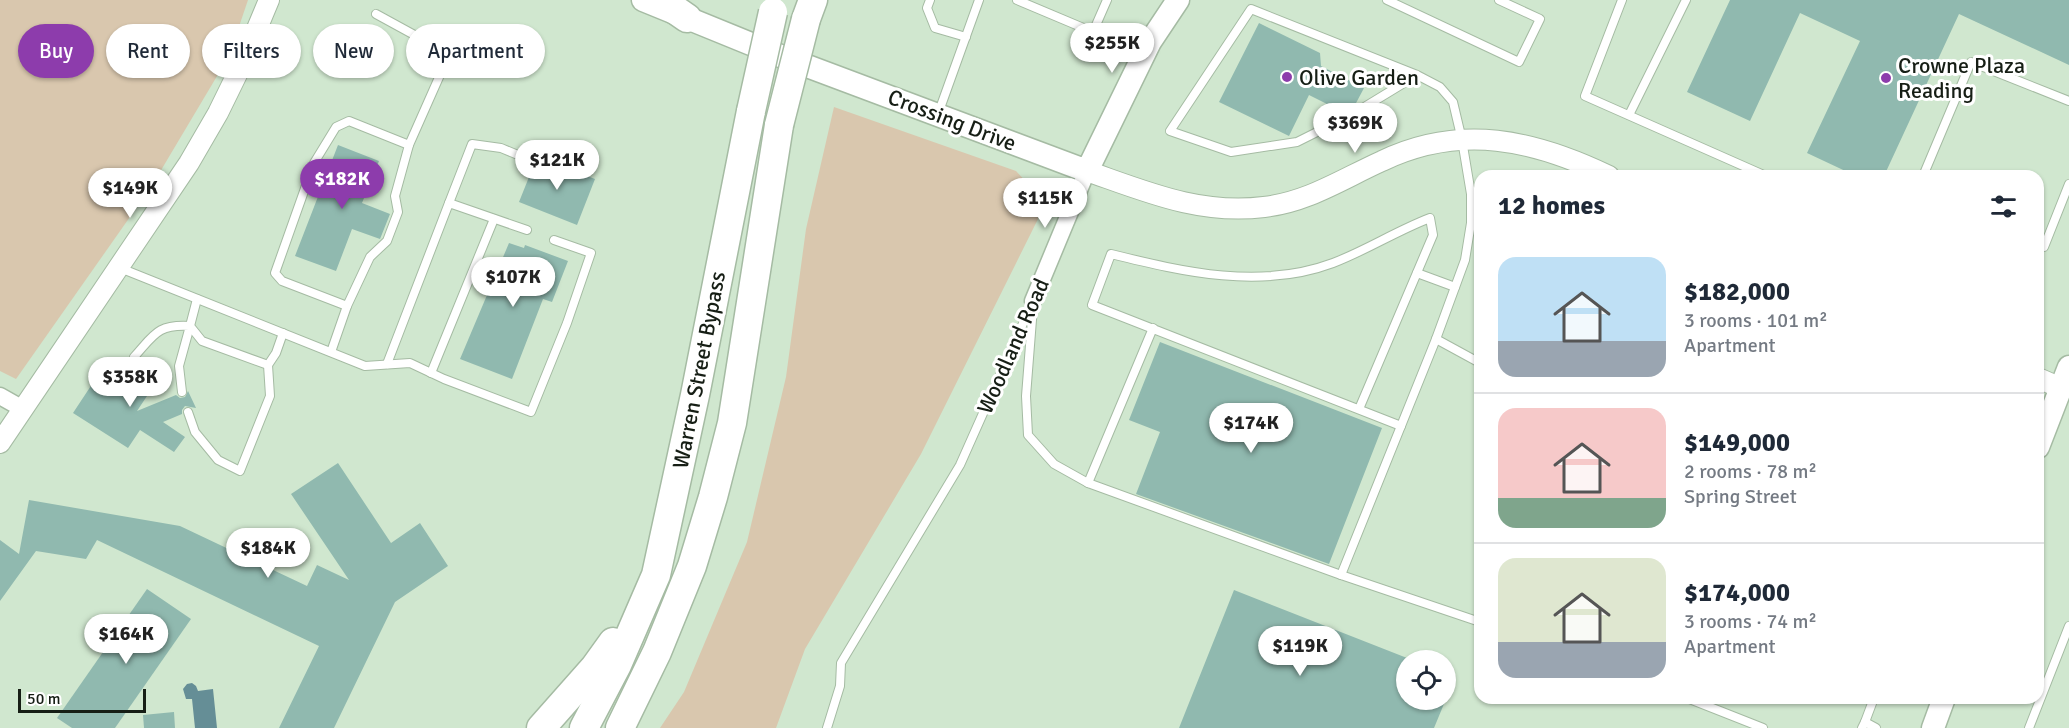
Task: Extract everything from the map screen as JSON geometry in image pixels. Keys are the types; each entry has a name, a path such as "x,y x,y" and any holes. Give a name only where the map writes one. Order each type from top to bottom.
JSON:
{"highway":[{"path":"661,0 687,18"},
{"name":"Warren Street Bypass","path":"584,728 617,665 657,575 751,111 776,6"},
{"name":"Warren Street Bypass","path":"620,728 657,652 692,566 713,497 732,423 779,125 809,9"},
{"path":"541,728 596,668 615,637 695,395"}],"main road":[{"name":"Crossing Drive","path":"643,0 783,57 1088,171"},
{"name":"Woodland Road","path":"1088,171 1150,42 1178,0"},
{"path":"2044,432 2069,367"},
{"path":"1934,728 1942,704"}],"street":[{"path":"0,443 167,199 218,113 243,62 269,0"},
{"name":"Crossing Drive","path":"1088,171 1171,200 1204,207 1234,209 1264,207 1304,198 1322,192 1403,152 1462,140 1497,140 1530,145 1559,154 1595,170"},
{"name":"Woodland Road","path":"1033,301 1088,171"},
{"path":"2044,381 2061,388"},
{"path":"0,396 23,409"}],"lane":[{"path":"930,0 927,8 934,28 966,37"},
{"path":"938,115 979,0"},
{"path":"1017,0 1093,32 1107,0"},
{"path":"1387,0 1519,63 1540,19 1500,0"},
{"path":"1622,0 1585,96 1753,170"},
{"path":"1629,115 1686,0"},
{"path":"1341,576 1436,339 1465,260 1471,224 1471,194 1453,102 1440,87 1418,75 1251,9 1170,131 1231,152 1298,142 1353,114 1418,75"},
{"path":"332,352 347,306 370,257 387,241 398,212 395,196 409,145 444,66 440,49 376,14"},
{"path":"1926,170 1971,62 2069,101"},
{"path":"347,306 282,281 275,273 314,163 336,127 349,121 409,145"},
{"path":"387,364 472,144 501,148 530,160"},
{"path":"2044,248 2065,207 2069,184"},
{"path":"448,203 527,230"},
{"path":"1359,409 1433,235 1430,218 1399,230 1365,250 1333,263 1308,271 1273,276 1238,277 1201,274 1111,254 1092,305 1401,426"},
{"path":"431,373 494,219"},
{"path":"120,268 365,366 410,363 531,412 567,323 591,253 554,240"},
{"path":"1417,273 1455,287"},
{"path":"182,392 179,366 197,299"},
{"path":"1033,301 1026,396 1028,435 1054,464 1088,483 1341,576 1474,620"},
{"name":"Woodland Road","path":"827,728 840,686 841,663 960,465 1033,301"},
{"path":"134,357 158,331 172,325 189,326 202,341 268,365"},
{"path":"1088,483 1153,328"},
{"path":"188,412 195,432 218,460 240,471 270,396 268,365 276,353 283,333"},
{"path":"1436,339 1474,360"},
{"path":"2044,690 2069,626"},
{"path":"1702,704 1763,728"},
{"path":"1872,704 1864,725 1876,728"},
{"path":"2029,728 2038,704"}],"shaded area":[{"path":"0,0 248,0 240,24 202,24 202,78 216,78 151,187 16,379 0,371"},
{"path":"834,107 1016,171 1033,189 1038,219 921,454 805,649 776,728 660,728 684,692 747,542 786,377 806,229"}],"water":[{"path":"192,683 198,691 213,689 217,728 195,728 192,699 186,699 183,689 187,684"}],"building":[{"name":"Crowne Plaza Reading","path":"1730,0 2069,0 2069,65 1959,14 1887,170 1843,170 1807,153 1860,41 1800,13 1750,121 1687,92"},
{"name":"Olive Garden","path":"1259,23 1320,53 1321,66 1364,88 1355,105 1343,112 1309,95 1289,136 1219,102"},
{"path":"338,145 379,161 362,203 390,214 380,239 352,229 336,271 295,256"},
{"path":"537,157 595,179 577,225 519,202"},
{"path":"509,243 524,248 525,245 568,261 552,302 543,299 512,379 460,359"},
{"path":"1160,342 1382,428 1329,564 1136,494 1160,432 1129,420"},
{"path":"108,360 129,374 134,366 157,381 137,411 176,395 180,398 185,397 188,391 196,408 185,406 182,414 163,422 185,437 174,452 140,430 128,448 73,413"},
{"path":"338,463 391,543 420,523 448,566 395,602 334,728 279,728 319,646 97,540 86,559 36,551 0,601 0,540 19,554 29,500 180,526 307,586 317,565 349,580 291,494"},
{"path":"147,589 191,619 115,728 72,728 57,718"},
{"path":"1234,590 1396,654 1396,710 1441,710 1434,728 1179,728"},
{"path":"174,712 175,728 144,728 143,715"}],"place":[{"name":"Olive Garden","path":"1287,77"},
{"name":"Crowne Plaza Reading","path":"1886,78"}]}
